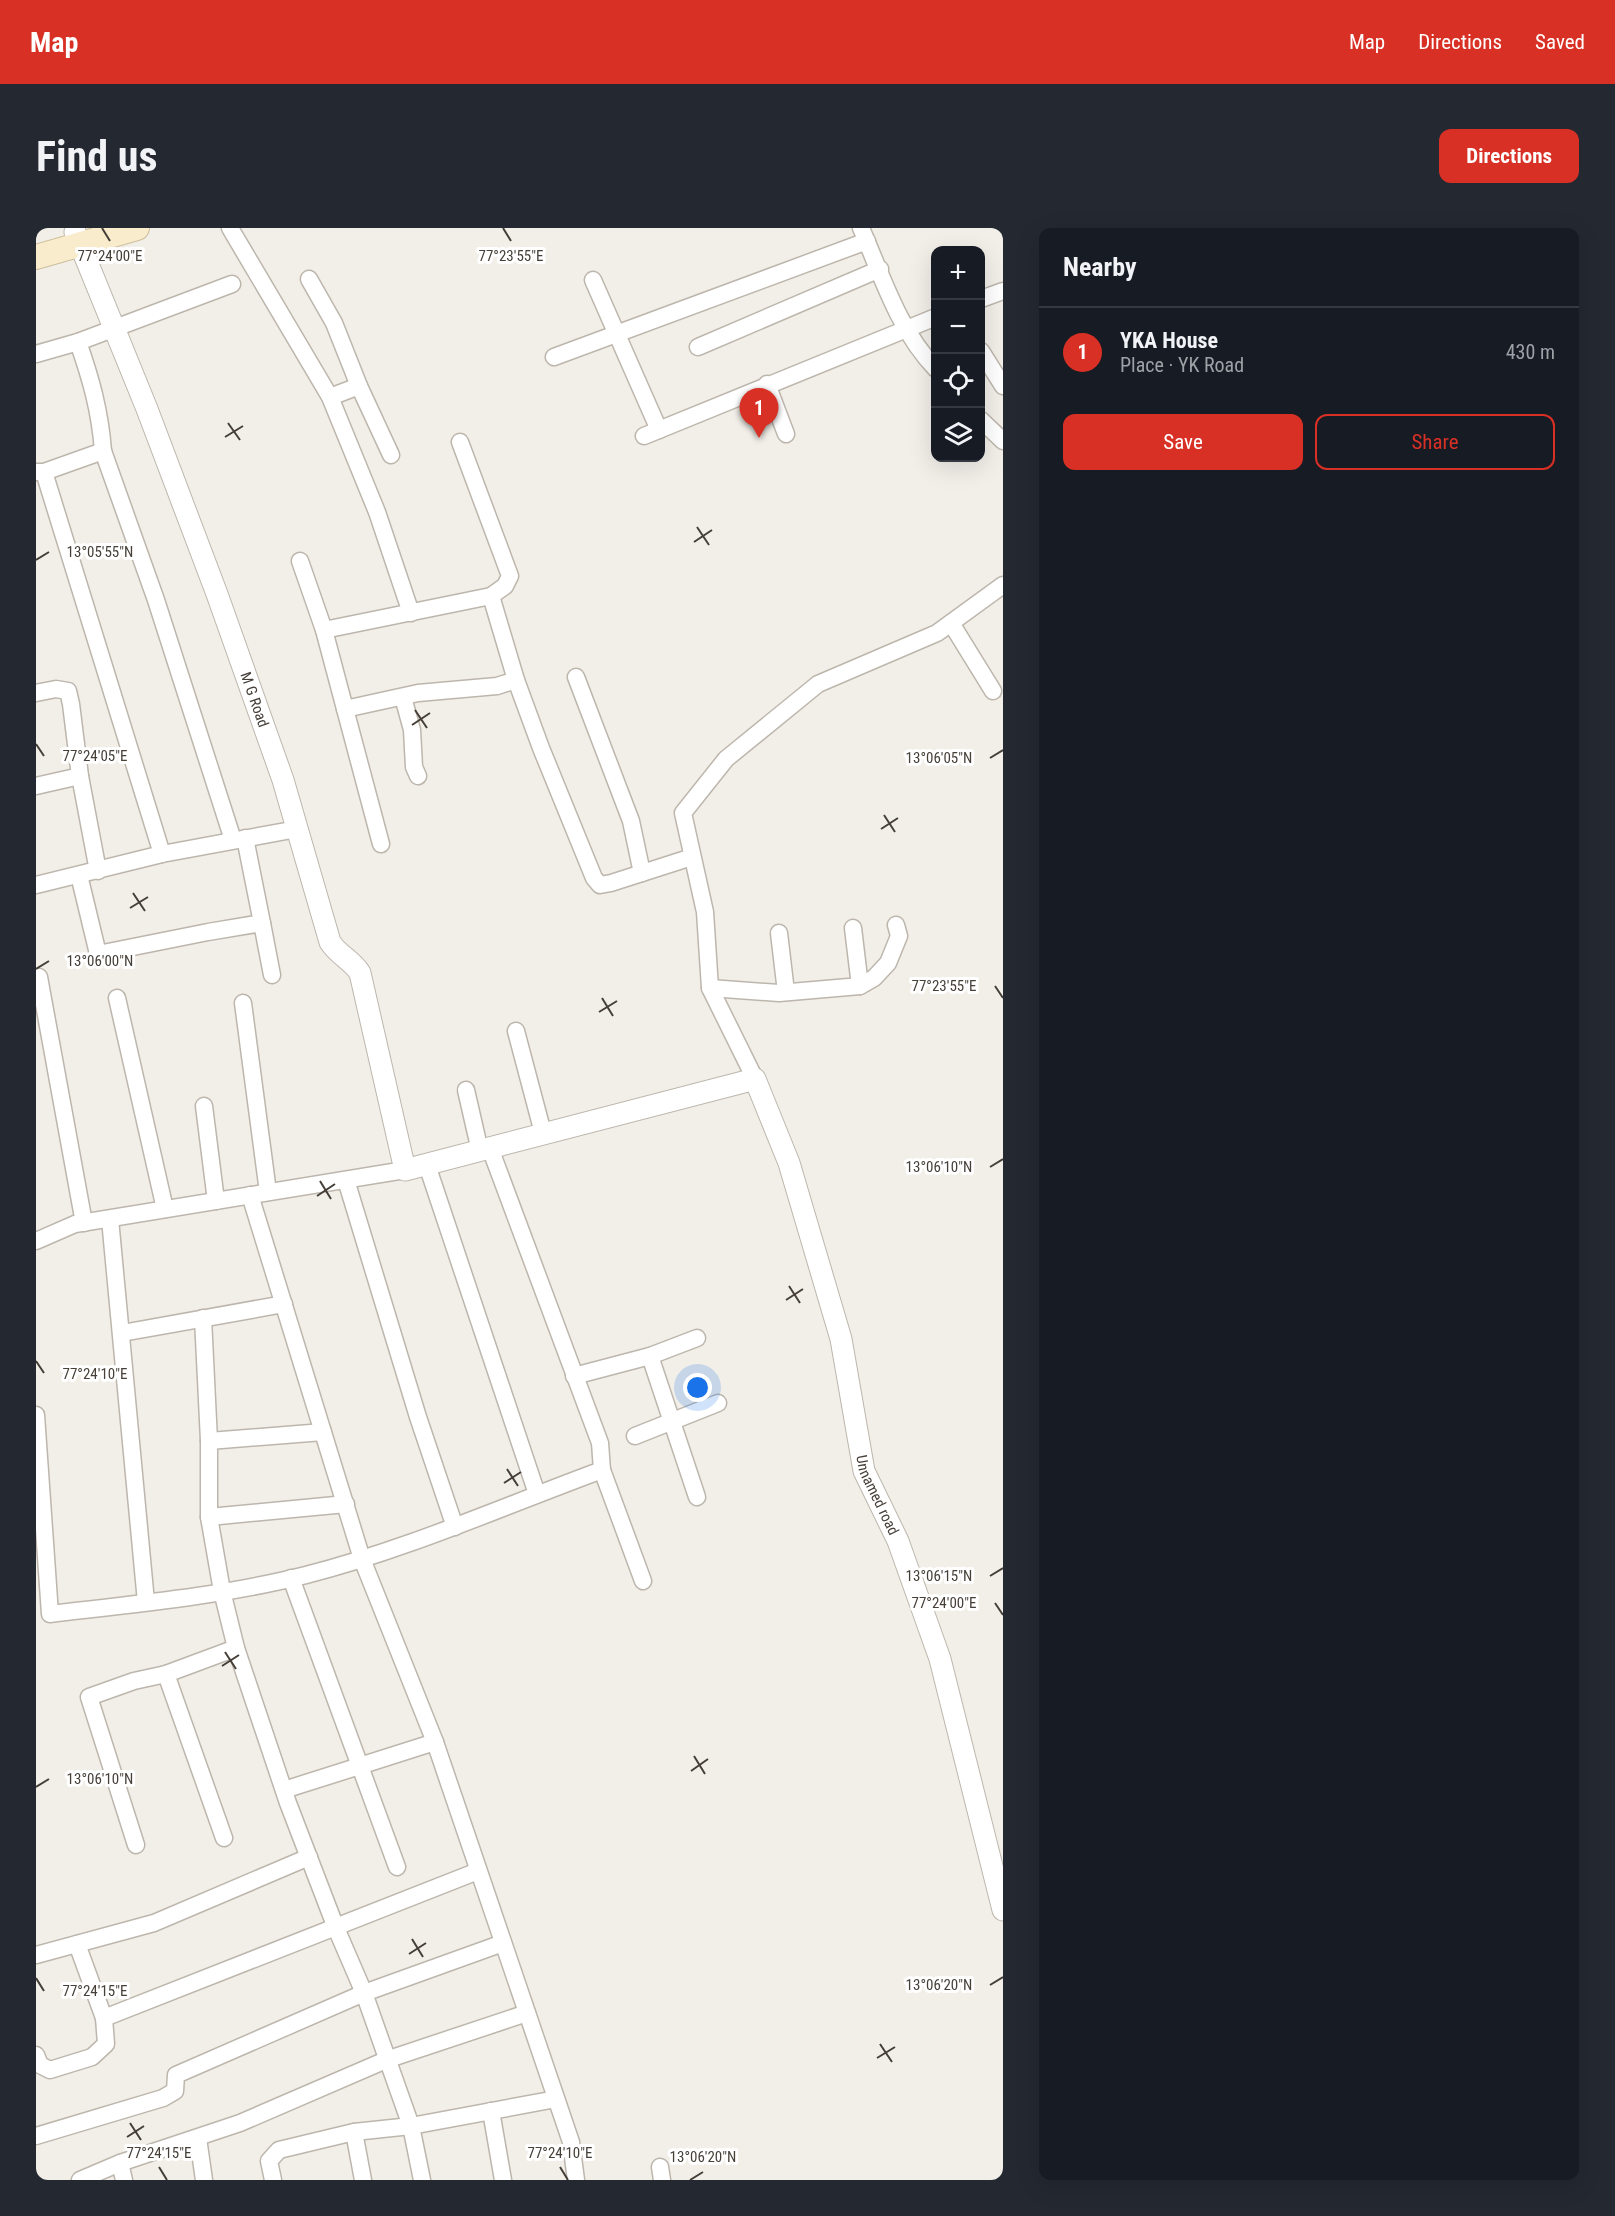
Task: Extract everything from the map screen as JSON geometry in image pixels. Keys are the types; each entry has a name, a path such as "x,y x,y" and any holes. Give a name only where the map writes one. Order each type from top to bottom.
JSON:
{"main road":[{"path":"36,242 137,228"},
{"path":"36,257 82,235"}],"street":[{"path":"230,228 330,397 377,512 411,613"},
{"path":"554,357 864,234 905,328 921,354 931,364"},
{"name":"M G Road","path":"82,235 115,328 217,594 283,780 330,942 335,950 355,965 360,973 405,1170"},
{"path":"698,347 879,269"},
{"path":"309,279 334,323 359,386 391,455"},
{"path":"593,280 617,333 651,433 931,319"},
{"path":"36,354 78,342 232,284"},
{"path":"985,298 1003,291"},
{"path":"78,342 95,392 102,425 103,451 239,839 262,923 272,975"},
{"path":"983,354 1003,386"},
{"path":"767,384 786,434"},
{"path":"330,397 359,386"},
{"path":"985,424 1003,441"},
{"path":"324,630 491,596 505,586 510,576 460,442"},
{"path":"103,451 40,472 162,854"},
{"path":"300,561 324,630 381,844"},
{"path":"36,1241 84,1223 405,1170 755,1078 710,988 705,912 683,813 726,759 818,684 938,633 1002,588"},
{"path":"491,596 516,680 594,878 600,885 692,857"},
{"path":"951,623 993,691"},
{"path":"576,677 631,821 642,873"},
{"path":"345,709 457,688 497,686 516,680"},
{"path":"36,693 56,689 68,691 80,776 98,871"},
{"path":"403,697 412,729 414,767 418,776"},
{"path":"36,786 80,776"},
{"path":"36,885 162,854 297,829"},
{"path":"79,875 98,954 262,923"},
{"path":"710,988 786,992 860,986 874,978 888,963 899,936 896,925"},
{"path":"853,928 860,986"},
{"path":"779,933 786,992"},
{"path":"39,977 84,1223"},
{"path":"117,998 165,1209"},
{"path":"243,1003 268,1192"},
{"path":"516,1031 543,1133"},
{"name":"Unnamed road","path":"755,1078 789,1163 841,1339 864,1471 898,1541 940,1659 1003,1910"},
{"path":"465,1090 485,1149 600,1443 602,1470 643,1581"},
{"path":"204,1106 216,1201"},
{"path":"427,1165 537,1494"},
{"path":"346,1180 418,1417 455,1527"},
{"path":"250,1195 362,1559 435,1743 571,2142 576,2180"},
{"path":"110,1219 146,1602"},
{"path":"122,1333 284,1304"},
{"path":"203,1318 209,1441 209,1516 222,1591 236,1648 284,1790 336,1928 364,1993 411,2126 422,2180"},
{"path":"574,1376 650,1356 697,1338"},
{"path":"650,1356 697,1497"},
{"path":"635,1436 718,1403"},
{"path":"36,1415 50,1614 222,1591 291,1578 362,1559 455,1527 602,1470"},
{"path":"209,1441 323,1432"},
{"path":"209,1516 346,1504"},
{"path":"291,1578 397,1867"},
{"path":"136,1845 89,1697 134,1681 166,1674 236,1648"},
{"path":"166,1674 224,1838"},
{"path":"284,1790 435,1743"},
{"path":"36,1955 154,1923 309,1857"},
{"path":"104,2018 478,1871"},
{"path":"36,2136 163,2098 175,2091 176,2075 364,1993 503,1943"},
{"path":"36,2055 40,2065 50,2070 92,2057 106,2044 104,2018 77,1944"},
{"path":"80,2180 122,2172 386,2060 527,2013"},
{"path":"273,2180 269,2161 279,2150 354,2132 411,2126 556,2099"},
{"path":"491,2111 503,2180"},
{"path":"354,2132 363,2180"},
{"path":"198,2138 204,2180"}],"place":[{"name":"YKA House","path":"759,438"}]}
